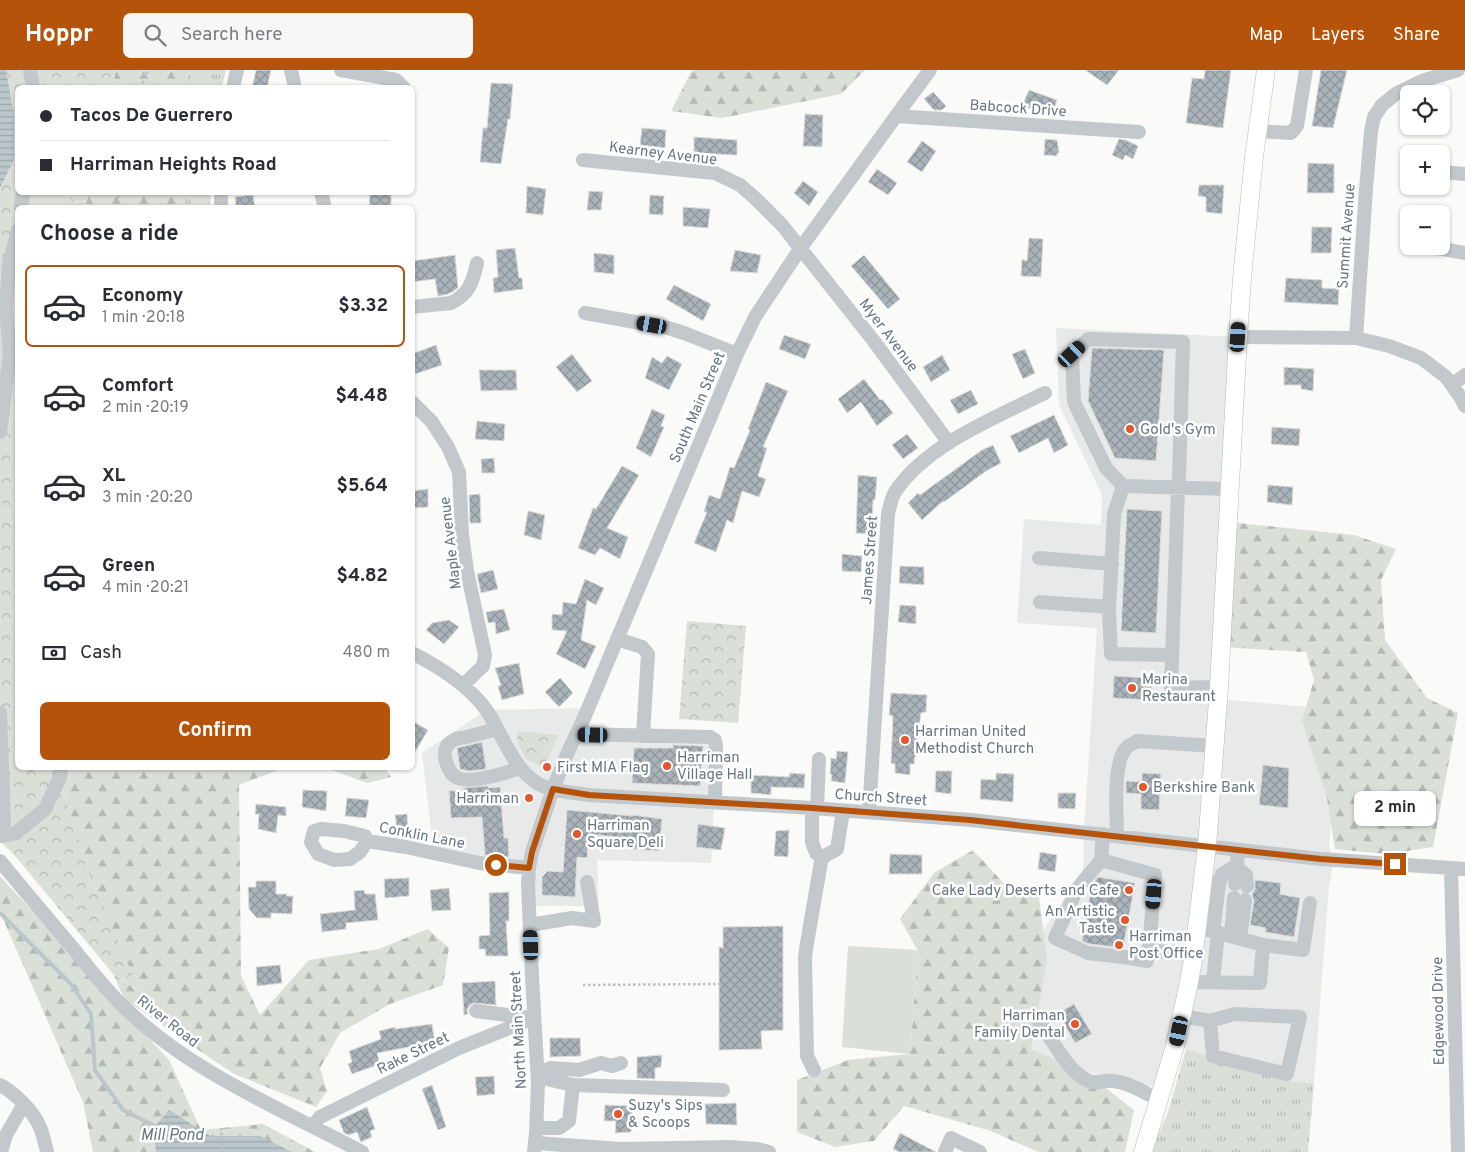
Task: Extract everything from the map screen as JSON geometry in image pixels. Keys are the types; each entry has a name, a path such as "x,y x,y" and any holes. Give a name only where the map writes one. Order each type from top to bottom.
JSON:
{"main road":[{"path":"1143,1152 1176,1046 1194,955 1220,933 1211,883 1207,846 1219,687 1243,268 1266,70"}],"street":[{"path":"30,70 32,85"},
{"path":"234,85 237,70"},
{"path":"291,70 294,85"},
{"path":"341,70 396,80 401,85"},
{"name":"South Main Street","path":"553,789 737,354 755,317 800,249 930,70"},
{"path":"1258,131 1291,133 1297,126 1306,70"},
{"name":"Summit Avenue","path":"1356,338 1367,171 1374,117 1382,105 1397,93 1422,81 1458,70"},
{"name":"Babcock Drive","path":"896,116 1139,132"},
{"name":"Kearney Avenue","path":"583,160 715,173 740,185 756,199 782,225 800,249"},
{"path":"1450,173 1465,174"},
{"path":"0,432 10,353 6,310 9,264 15,241"},
{"name":"Myer Avenue","path":"800,249 873,340 949,443"},
{"path":"1450,250 1465,253"},
{"path":"415,307 456,301 474,279 477,263"},
{"path":"585,313 668,328 737,354"},
{"path":"1238,337 1356,338 1389,346 1421,358 1446,377 1465,406"},
{"path":"1219,687 1171,688 1172,655 1178,488 1183,342 1088,340 1072,354 1074,402 1106,468 1123,486 1178,488 1230,489"},
{"path":"1452,384 1465,376"},
{"name":"James Street","path":"869,812 888,514 891,501 903,482 925,460 949,443 1045,393"},
{"name":"Maple Avenue","path":"415,405 432,422 448,447 459,472 462,534 485,655 483,666 463,685"},
{"path":"1123,486 1114,514 1109,606 1112,654 1172,655"},
{"path":"1039,558 1112,564"},
{"path":"1040,602 1109,606"},
{"path":"617,639 642,647 648,654 643,736"},
{"name":"Church Street","path":"415,654 429,661 463,685 486,710 520,768 539,784 553,789 589,795 815,808 970,820 1321,859 1458,869"},
{"path":"0,713 4,824 0,832"},
{"path":"497,729 453,740 446,746 444,752 445,760 450,770 455,777 464,780 503,774 520,768"},
{"path":"576,734 710,737 715,740 716,745 715,802"},
{"path":"1101,860 1155,876 1147,961 1088,953 1055,938 1077,889 1101,860 1110,835 1118,768 1121,757 1127,747 1137,741 1215,746"},
{"path":"819,760 812,842 816,853 822,858"},
{"path":"0,836 16,833 45,809 60,777 61,770"},
{"name":"North Main Street","path":"534,1147 537,1128 538,1075 528,885 532,852 553,789"},
{"path":"814,1070 807,1056 805,959 822,858 837,849 843,810"},
{"name":"Conklin Lane","path":"367,841 406,847 479,863 529,868"},
{"path":"1213,982 1220,933 1240,892 1237,868 1238,850"},
{"name":"River Road","path":"0,861 120,1004 155,1034 184,1056 217,1077 362,1152"},
{"path":"1211,883 1231,868 1237,868"},
{"name":"Edgewood Drive","path":"1458,869 1458,1152"},
{"path":"530,925 572,918 594,921 587,882"},
{"path":"1220,933 1263,945 1303,950 1310,903"},
{"path":"1189,982 1260,983 1263,945"},
{"path":"1149,950 1194,955"},
{"path":"476,1011 534,1018"},
{"path":"1182,1016 1210,1021 1234,1014 1300,1017 1287,1074 1213,1056 1210,1021"},
{"name":"Rake Street","path":"314,1126 320,1117 459,1048 534,1018"},
{"path":"1040,1022 1062,1056 1078,1074 1091,1082 1114,1081 1136,1088 1160,1100"},
{"path":"538,1075 551,1068 579,1070 601,1063 612,1066 621,1063"},
{"path":"538,1075 573,1085 724,1090"},
{"path":"0,1085 8,1089 24,1104 40,1125 48,1152"},
{"path":"537,1128 559,1128 569,1122 573,1085"},
{"path":"1,1152 6,1135 24,1104"},
{"path":"945,1152 951,1138 980,1152"},
{"path":"534,1147 622,1150 730,1147 769,1152"}],"path":[{"path":"143,85 148,70"},
{"path":"583,985 719,984"},
{"path":"221,1128 224,1152"}],"shaded area":[{"path":"1056,328 1238,337 1218,699 1342,710 1329,846 1334,860 1329,886 1314,1083 1291,1082 1176,1046 1163,1089 1030,1060 1039,937 1083,870 1097,628 1017,623 1024,519 1101,525 1102,495 1059,405"},
{"path":"588,708 579,729 717,735 711,863 597,860 599,906 529,906 529,868 434,854 422,753 486,710"}],"green space":[{"path":"0,70 116,70 112,85 15,85 15,195 88,195 86,205 15,205 15,770 57,770 87,868 139,990 114,975 16,857 0,841"},
{"path":"116,70 191,70 184,85 113,85"},
{"path":"191,70 226,70 222,85 184,85"},
{"path":"692,70 865,70 841,94 722,118 671,111"},
{"path":"30,195 72,195 70,205 28,205"},
{"path":"88,195 182,195 187,205 86,205"},
{"path":"182,195 211,195 210,205 187,205"},
{"path":"15,269 15,317 9,316"},
{"path":"1228,522 1354,535 1396,549 1381,580 1385,640 1427,698 1458,713 1433,847 1386,854 1335,849 1327,798 1302,721 1314,680 1306,652 1221,647"},
{"path":"687,621 746,626 738,723 679,719"},
{"path":"518,731 558,735 546,763 538,765 526,759 517,741"},
{"path":"57,770 279,770 239,785 241,976 260,1015 309,960 379,949 428,929 449,948 443,985 390,1004 340,1033 320,1068 327,1091 316,1107 234,1074 124,999 114,975 138,990 87,868"},
{"path":"331,770 386,770 391,777 367,783"},
{"path":"973,850 1008,888 1039,897 1047,960 1031,1049 1085,1072 1134,1110 1125,1152 1038,1152 991,1131 904,1106 874,1141 835,1147 797,1132 797,1080 848,1060 910,1054 918,951 900,919 934,873"},
{"path":"0,876 169,1060 201,1130 263,1124 315,1152 93,1152 83,1102 0,912"},
{"path":"848,946 918,950 910,1054 842,1047"},
{"path":"1186,1049 1291,1082 1314,1083 1308,1152 1151,1152 1168,1112"}],"water":[{"path":"0,70 6,70 14,115 14,159 0,188"},
{"name":"Mill Pond","path":"169,1110 210,1136 260,1136 292,1152 156,1152 153,1128"}],"building":[{"path":"256,70 271,70 268,85 253,85"},
{"path":"1085,70 1119,70 1107,85"},
{"path":"1205,70 1231,70 1223,128 1186,123 1192,78 1204,79"},
{"path":"1321,70 1347,70 1333,128 1312,126"},
{"path":"491,83 513,84 510,119 508,119 501,164 480,162 483,128 487,128"},
{"path":"1029,90 1057,100 1052,115 1022,106"},
{"path":"933,92 946,106 942,110 934,110 924,99"},
{"path":"805,114 823,115 822,147 803,146"},
{"path":"642,128 666,130 665,148 640,145"},
{"path":"694,137 737,140 737,155 694,153"},
{"path":"1045,139 1057,140 1059,153 1057,153 1057,156 1044,155"},
{"path":"1119,139 1138,146 1133,159 1125,155 1123,160 1112,155"},
{"path":"922,141 936,151 922,172 907,162"},
{"path":"1308,163 1334,164 1334,193 1307,193"},
{"path":"877,169 897,183 888,195 868,182"},
{"path":"803,181 818,192 809,206 794,193"},
{"path":"1199,185 1224,185 1222,214 1206,212 1206,197 1198,196"},
{"path":"527,186 546,189 543,215 526,213"},
{"path":"589,191 603,192 601,210 587,210"},
{"path":"253,195 255,205 236,205 235,197"},
{"path":"370,195 391,195 391,205 369,205"},
{"path":"650,195 664,196 663,215 649,214"},
{"path":"683,207 710,209 708,228 683,226"},
{"path":"1312,227 1332,227 1331,253 1311,253"},
{"path":"1029,238 1043,239 1041,277 1021,276 1022,259 1027,261"},
{"path":"515,248 519,278 522,278 523,289 494,293 493,278 498,277 496,250"},
{"path":"735,250 761,255 757,273 730,271"},
{"path":"594,253 614,255 614,274 594,272"},
{"path":"455,255 458,288 448,294 438,296 435,279 415,282 415,261"},
{"path":"864,255 900,299 888,309 851,266"},
{"path":"1286,278 1322,280 1322,288 1339,289 1338,305 1284,302"},
{"path":"674,285 711,304 703,321 666,299"},
{"path":"784,335 811,344 805,359 779,349"},
{"path":"436,345 442,365 415,374 415,353"},
{"name":"Gold's Gym","path":"1092,348 1164,350 1156,461 1115,458 1088,401"},
{"path":"1025,349 1035,373 1023,379 1012,354"},
{"path":"572,354 592,381 577,392 556,367"},
{"path":"942,355 950,370 931,382 923,367"},
{"path":"667,356 682,364 669,390 645,378 652,357 662,363"},
{"path":"1284,367 1314,369 1313,391 1301,389 1301,385 1284,385"},
{"path":"479,370 516,370 517,390 481,391"},
{"path":"864,379 893,413 877,426 861,402 847,413 838,399"},
{"path":"766,382 788,391 763,447 767,448 758,476 766,479 759,497 742,491 733,523 727,520 716,552 694,543 707,512 704,512 709,495 720,499 730,467 734,468 750,430 748,429"},
{"path":"971,390 978,404 958,414 950,400"},
{"path":"652,409 665,415 661,426 664,427 651,457 636,448"},
{"path":"1054,415 1068,445 1054,453 1048,438 1019,453 1010,436"},
{"path":"477,421 505,424 504,441 475,439"},
{"path":"1272,427 1300,429 1299,446 1271,444"},
{"path":"907,434 918,448 903,459 892,445"},
{"path":"993,445 1001,463 986,471 943,501 922,520 908,503 918,493 920,495 982,450"},
{"path":"494,458 495,473 482,473 481,459"},
{"path":"622,466 639,475 607,528 628,537 620,559 600,548 595,555 578,548 593,508 596,509"},
{"path":"858,475 877,477 875,500 873,500 872,534 856,533"},
{"path":"1268,485 1293,487 1292,505 1267,502"},
{"path":"428,489 428,507 415,508 415,491"},
{"path":"480,494 481,523 470,523 469,495"},
{"path":"1127,509 1162,511 1156,633 1121,631"},
{"path":"528,511 545,515 541,540 524,535"},
{"path":"842,554 862,556 861,572 842,571"},
{"path":"900,566 924,567 924,585 899,583"},
{"path":"493,570 498,589 481,593 477,574"},
{"path":"585,579 604,588 596,605 587,600 581,640 596,646 585,669 556,654 567,631 552,630 552,614 562,615 563,602 576,604"},
{"path":"900,605 916,606 916,624 898,622"},
{"path":"504,609 510,630 496,634 495,622 488,623 486,612"},
{"path":"449,620 459,627 444,644 426,630 432,623"},
{"path":"519,663 524,694 502,700 498,686 501,685 495,668"},
{"name":"Marina Restaurant","path":"1114,676 1152,678 1151,700 1113,698"},
{"path":"560,678 573,693 559,707 545,692"},
{"name":"Harriman United Methodist Church","path":"891,693 927,695 926,712 921,713 914,764 910,764 910,775 895,773 895,764 891,763 893,716 889,715"},
{"path":"415,723 428,730 415,752"},
{"path":"482,742 486,769 469,771 460,769 457,748"},
{"name":"Harriman Village Hall","path":"673,745 703,746 700,786 632,783 634,748 673,748"},
{"path":"837,751 848,752 845,783 831,781 831,758 836,759"},
{"path":"1263,765 1289,768 1288,808 1259,805"},
{"path":"936,771 952,771 951,794 935,792"},
{"path":"790,773 805,774 804,788 771,787 771,795 751,793 751,775 789,777"},
{"path":"996,773 1014,774 1013,802 980,799 981,779 996,780"},
{"name":"Berkshire Bank","path":"1142,773 1161,774 1159,810 1141,809 1141,794 1126,793 1126,781 1142,782"},
{"path":"488,786 488,788 500,787 504,838 508,838 509,857 485,855 482,817 451,818 449,791"},
{"path":"303,790 327,791 326,811 302,807"},
{"path":"1058,793 1076,793 1075,809 1058,808"},
{"path":"347,798 369,800 366,818 345,816"},
{"path":"256,804 286,807 286,816 278,815 276,833 258,829 259,814 255,814"},
{"path":"567,810 662,819 659,851 631,849 631,839 589,834 587,858 577,857 575,897 542,895 542,877 548,871 563,872"},
{"path":"407,814 408,836 398,836 395,815"},
{"path":"698,824 725,828 721,850 696,847"},
{"path":"789,830 788,857 774,856 776,831"},
{"path":"1040,852 1057,855 1055,872 1038,869"},
{"path":"890,854 922,855 922,874 889,874"},
{"path":"1098,877 1135,883 1123,948 1090,944 1082,941 1092,885"},
{"path":"409,878 409,896 385,898 384,879"},
{"path":"1255,880 1281,883 1280,894 1300,898 1294,937 1265,932 1266,928 1250,925"},
{"path":"256,881 276,881 276,894 293,896 292,914 271,913 271,918 257,918 249,909 248,887 256,887"},
{"path":"449,888 451,910 432,911 430,890"},
{"path":"364,890 365,894 375,894 378,920 346,923 346,929 322,932 320,914 355,910 354,891"},
{"path":"509,892 509,921 506,921 508,956 486,956 485,949 479,949 479,936 490,935 489,893"},
{"path":"783,926 783,1030 761,1031 762,1049 719,1050 719,947 723,948 723,927"},
{"path":"280,965 282,983 257,986 256,967"},
{"path":"495,981 496,1005 473,1003 467,1010 468,1014 464,1015 462,983"},
{"name":"Harriman Family Dental","path":"1074,1004 1092,1034 1075,1043 1058,1013"},
{"path":"432,1024 435,1045 409,1049 409,1047 377,1053 380,1064 352,1074 348,1064 352,1062 349,1051 381,1039 379,1031 395,1027 395,1029"},
{"path":"550,1038 580,1038 581,1056 550,1057"},
{"path":"662,1055 661,1067 655,1068 655,1079 637,1078 637,1057"},
{"path":"494,1076 495,1094 477,1096 475,1077"},
{"path":"432,1085 446,1127 438,1130 422,1089"},
{"path":"736,1103 737,1125 706,1124 705,1104"},
{"name":"Suzy's Sips & Scoops","path":"605,1105 633,1106 631,1132 615,1133 616,1121 604,1121"},
{"path":"367,1107 375,1129 370,1131 372,1137 361,1142 357,1132 349,1135 344,1133 339,1120"},
{"path":"900,1133 936,1152 899,1152 893,1149"}],"waterway":[{"path":"0,913 71,984 91,1014 95,1070 123,1110 159,1128"}],"place":[{"name":"Gold's Gym","path":"1130,429"},
{"name":"Marina Restaurant","path":"1132,688"},
{"name":"Harriman United Methodist Church","path":"905,740"},
{"name":"Harriman Village Hall","path":"667,766"},
{"name":"First MIA Flag","path":"547,767"},
{"name":"Berkshire Bank","path":"1143,787"},
{"name":"Harriman","path":"529,798"},
{"name":"Harriman Square Deli","path":"577,834"},
{"name":"Cake Lady Deserts and Cafe","path":"1129,890"},
{"name":"An Artistic Taste","path":"1125,920"},
{"name":"Harriman Post Office","path":"1119,945"},
{"name":"Harriman Family Dental","path":"1075,1024"},
{"name":"Suzy's Sips & Scoops","path":"618,1114"}],"route":[{"path":"496,865 529,868 532,852 553,789 589,795 812,808 970,820 1321,859 1395,864"}]}
